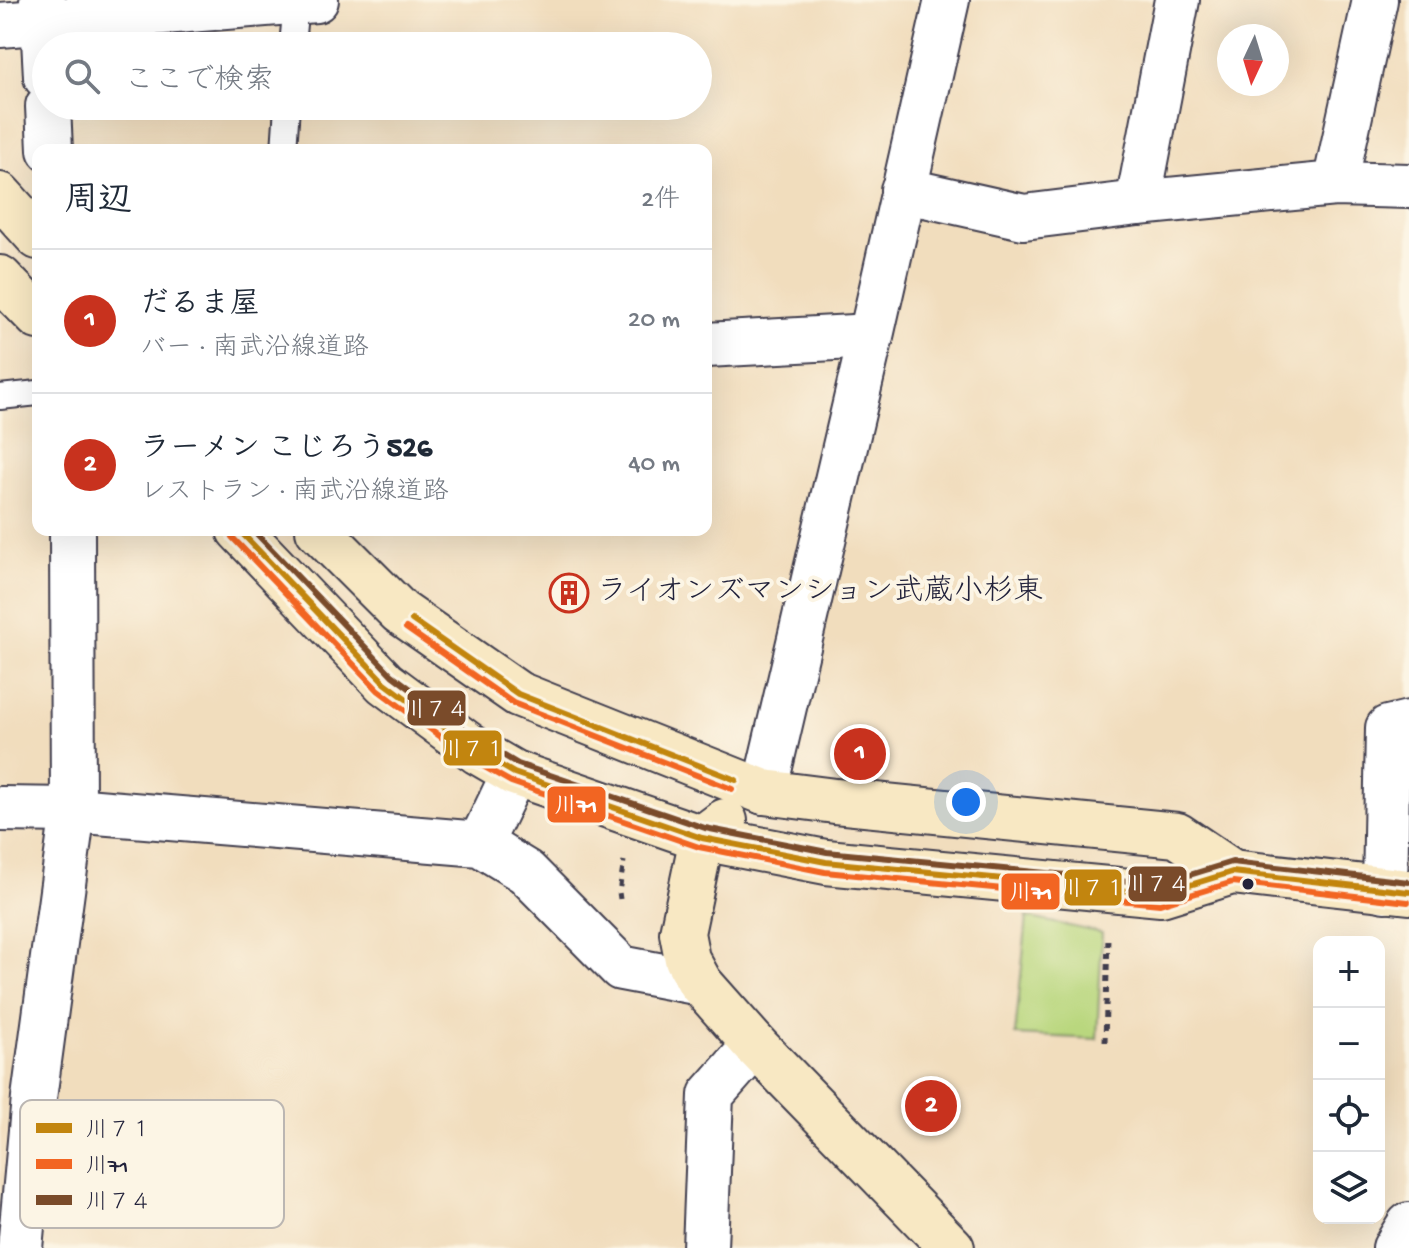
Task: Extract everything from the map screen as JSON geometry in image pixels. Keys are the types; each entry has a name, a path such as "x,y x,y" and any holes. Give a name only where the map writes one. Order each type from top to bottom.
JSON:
{"street":[{"path":"947,0 764,792 702,838 682,933 687,959 700,983 755,1045 952,1248"},
{"path":"1138,203 1177,0"},
{"path":"1335,184 1375,0"},
{"path":"0,25 42,11 306,1"},
{"path":"42,11 43,32"},
{"path":"49,120 50,144"},
{"path":"903,190 1024,217 1335,184 1409,186"},
{"path":"0,195 32,230"},
{"path":"0,278 32,311"},
{"path":"712,345 871,336"},
{"path":"20,1248 17,1096 73,810 72,536"},
{"path":"245,536 385,683 478,752 514,773 702,838 826,862 1161,894 1232,872 1397,891 1388,728 1409,723"},
{"path":"324,536 400,612 518,694 764,792 1177,835 1232,872"},
{"path":"480,844 514,773"},
{"path":"0,809 73,810 480,844 526,872 621,968 700,983"},
{"path":"705,1248 711,1095 755,1045"}],"lane":[{"path":"296,32 306,1"},
{"path":"284,144 286,120"},
{"path":"0,397 32,394"}],"path":[{"path":"1105,1042 1109,928"}],"green space":[{"path":"1027,917 1102,933 1097,1039 1015,1035"}],"transit line":[{"name":"川７１","path":"245,536 385,683 478,752 514,773 702,838 826,862 1161,894 1232,872 1409,892"},
{"name":"川７４","path":"259,536 392,675 484,744 518,764 705,828 827,852 1160,884 1232,862 1409,882"},
{"name":"川71","path":"232,537 378,690 472,760 511,782 699,847 825,872 1160,904 1233,882 1408,902"},
{"name":"川７１","path":"412,620 518,694 736,780"},
{"name":"川71","path":"406,628 513,703 732,789"}],"place":[{"name":"ライオンズマンション武蔵小杉東","path":"569,593"},
{"name":"だるま屋","path":"860,754"},
{"name":"ラーメン こじろう526","path":"931,1106"}]}
